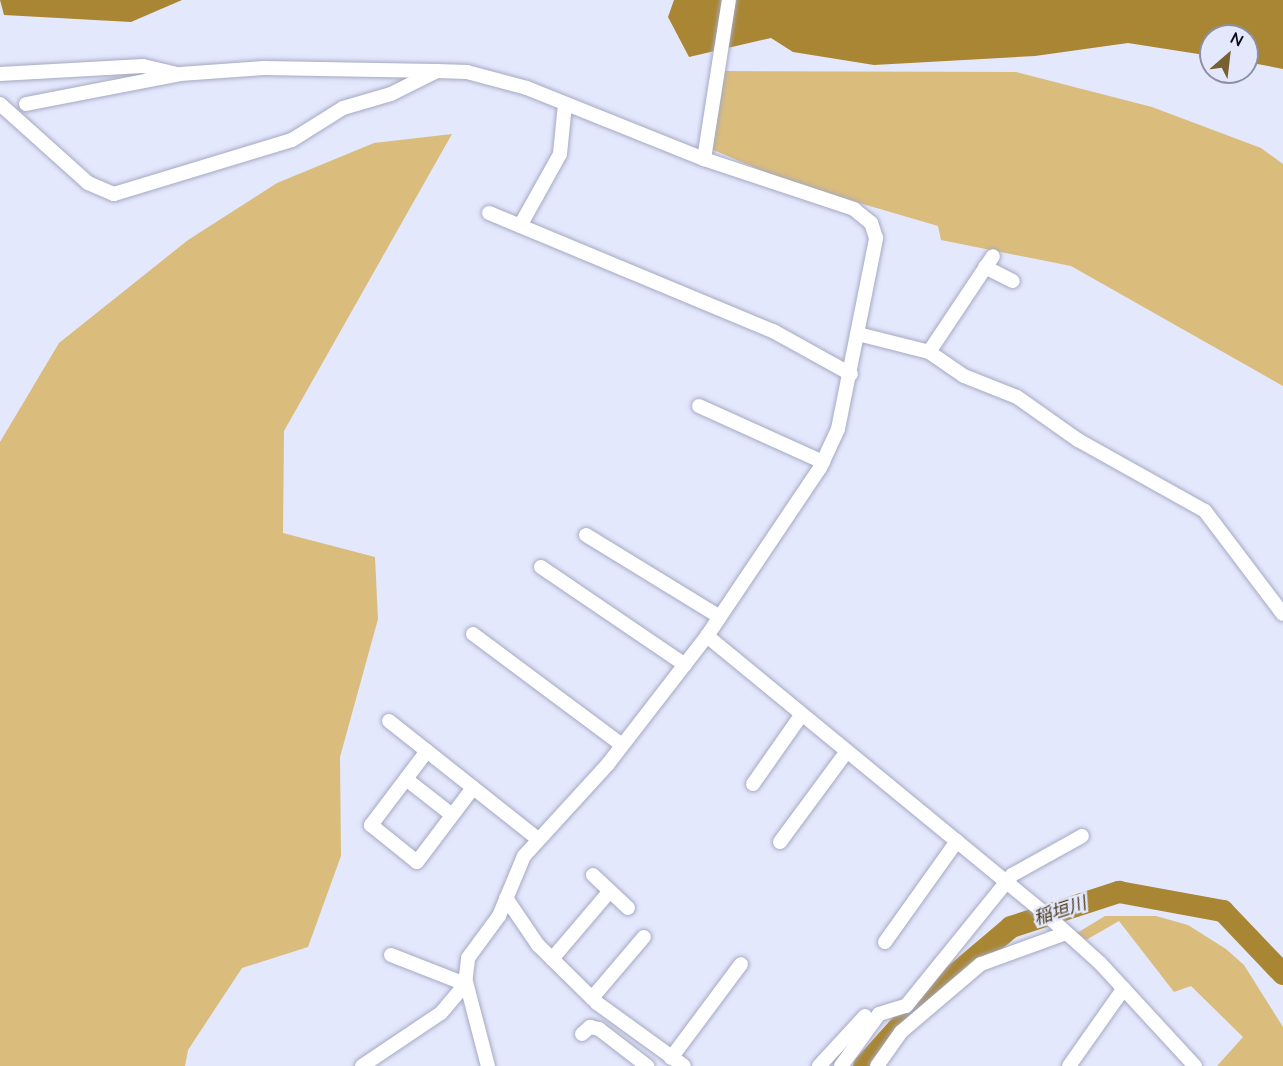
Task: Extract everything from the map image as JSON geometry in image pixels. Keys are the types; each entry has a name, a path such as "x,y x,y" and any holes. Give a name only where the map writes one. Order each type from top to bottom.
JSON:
{"street":[{"path":"704,159 729,0"},
{"path":"0,74 143,66 180,75"},
{"path":"26,104 180,75 264,68 467,72 565,104 704,159 854,209 871,223 877,245 858,334 846,406 823,462 707,636 622,745 538,839 506,898 468,958 465,980 488,1066"},
{"path":"0,104 87,183 114,194 292,140 343,108 391,94 437,71"},
{"path":"520,226 561,154 565,104"},
{"path":"489,213 773,331 851,374"},
{"path":"929,351 989,261 1013,281"},
{"path":"858,334 929,351 964,376 1017,397 1078,440 1205,511 1283,614"},
{"path":"699,406 823,462"},
{"path":"586,535 720,616"},
{"path":"541,567 685,665"},
{"path":"473,634 622,745"},
{"path":"707,636 1050,918 1124,988 1195,1066"},
{"path":"753,784 802,714"},
{"path":"389,721 538,839"},
{"path":"780,842 847,750"},
{"path":"427,751 371,825 417,862 473,788"},
{"path":"406,778 452,815"},
{"path":"842,1066 879,1014 906,1006 1005,881 1082,836"},
{"path":"885,942 957,841"},
{"path":"593,875 628,908"},
{"path":"552,959 609,892"},
{"path":"506,898 552,959 592,998 684,1066"},
{"path":"877,1066 901,1032 981,964 1066,933"},
{"path":"592,998 644,937"},
{"path":"391,956 465,980"},
{"path":"671,1058 741,964"},
{"path":"362,1066 381,1061 441,1013 465,980"},
{"path":"1069,1066 1124,988"},
{"path":"604,1034 615,1016"},
{"path":"819,1066 865,1016"},
{"path":"582,1034 590,1027 604,1034 647,1066"}],"shaded area":[{"path":"0,0 182,0 131,22 4,15"},
{"path":"674,0 1283,0 1283,69 1259,64 1259,24 1199,24 1199,54 1128,43 1035,56 874,65 793,52 771,38 689,57 668,17"},
{"path":"723,71 1016,72 1152,107 1261,148 1283,164 1283,386 1071,266 941,240 938,226 791,183 711,149"},
{"path":"452,134 284,431 283,533 375,557 378,619 340,757 341,856 308,947 242,968 188,1050 185,1066 0,1066 0,442 59,343 188,240 277,183 374,143"},
{"path":"1105,916 1156,916 1188,925 1226,949 1244,965 1283,1027 1283,1066 1217,1066 1243,1037 1191,986 1174,992 1119,921 1086,940 1077,933"}],"waterway":[{"name":"稲垣川","path":"864,1066 918,1006 1011,927 1119,892 1223,911 1283,974"}]}
